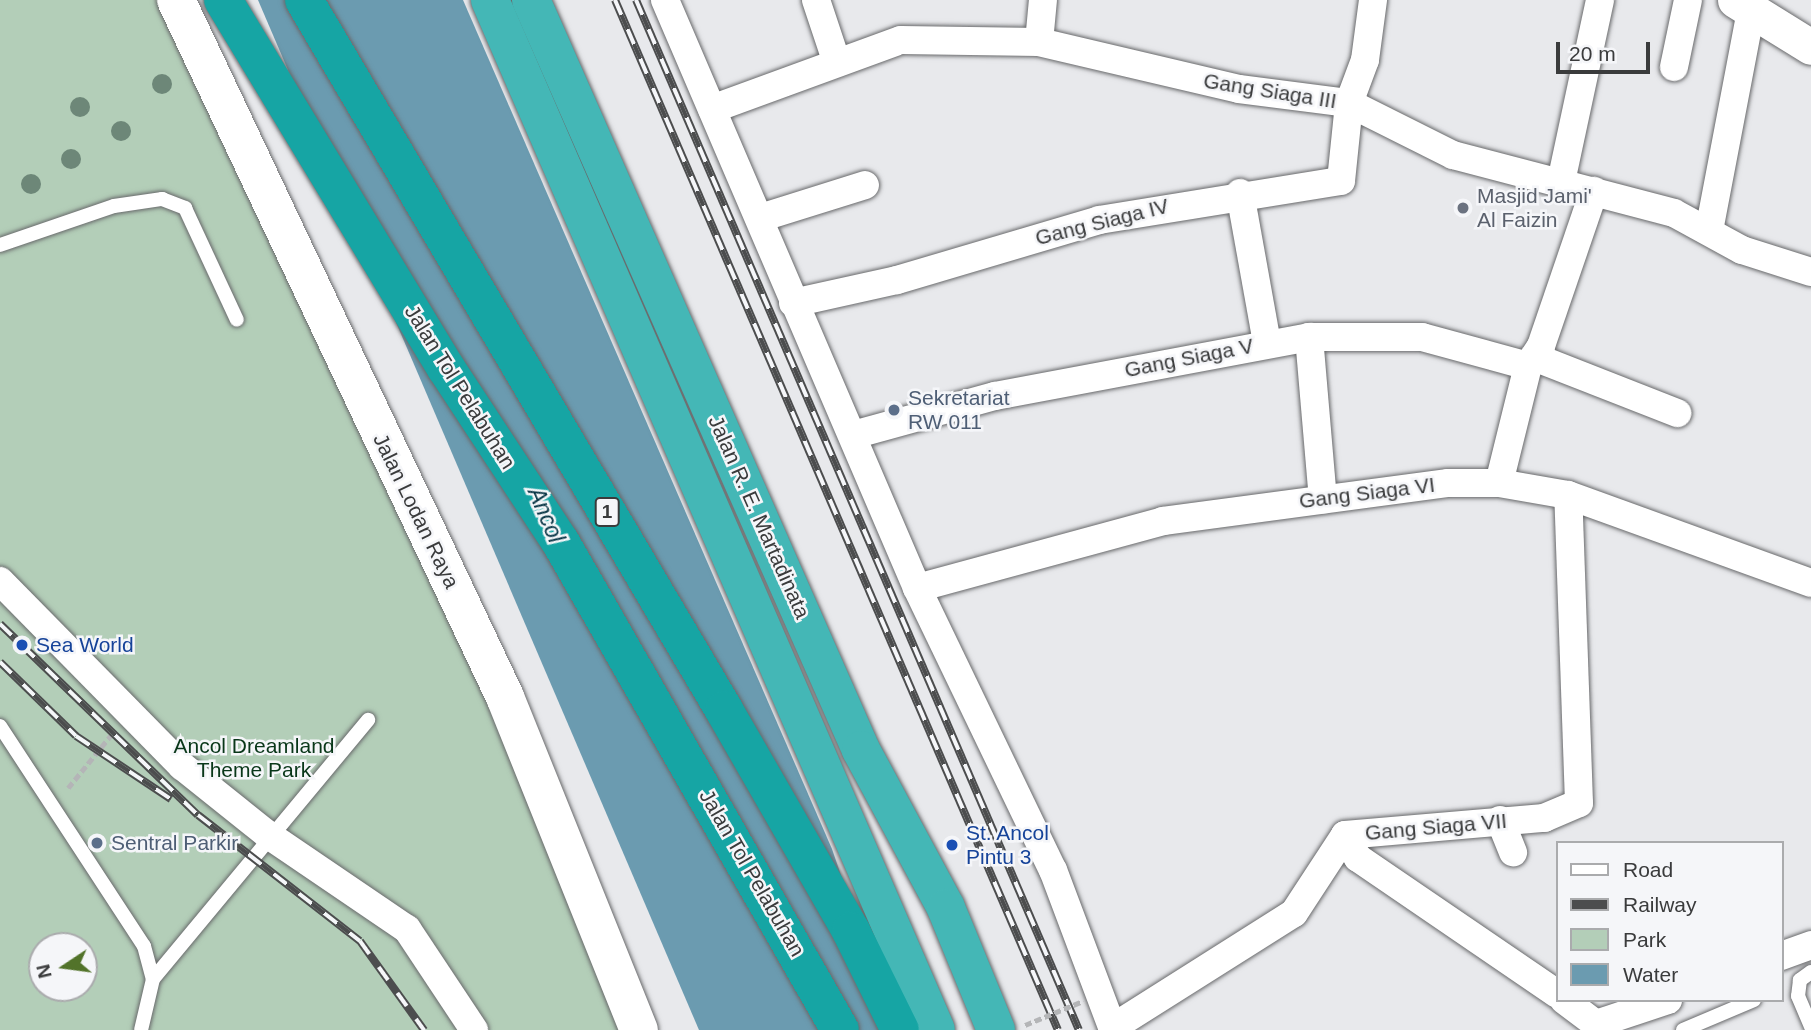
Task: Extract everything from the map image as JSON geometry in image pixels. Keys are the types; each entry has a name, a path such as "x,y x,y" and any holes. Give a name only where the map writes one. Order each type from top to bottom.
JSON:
{"highway":[{"name":"Jalan Tol Pelabuhan","path":"223,0 446,368 561,544 840,1030"},
{"name":"1","path":"304,0 414,182 851,930 900,1030"},
{"path":"322,0 414,182"},
{"name":"Jalan R. E. Martadinata","path":"490,0 936,1030"},
{"name":"Jalan R. E. Martadinata","path":"531,0 861,750 1011,1027"}],"main road":[{"name":"Jalan Lodan Raya","path":"176,0 505,697 632,1028"}],"street":[{"path":"665,0 760,218 793,303 918,588 1054,870 1113,1029"},
{"path":"816,0 837,63"},
{"path":"1039,42 1043,0"},
{"path":"1349,103 1365,60 1373,0"},
{"path":"1561,182 1600,0"},
{"path":"1674,67 1688,0"},
{"path":"1709,231 1741,3 1811,47"},
{"name":"Gang Siaga III","path":"712,109 901,40 1039,42 1240,89 1349,103 1453,155 1674,213 1742,250 1811,272"},
{"name":"Gang Siaga IV","path":"793,303 910,277 981,250 1099,220 1240,193 1340,181 1349,103"},
{"path":"760,218 865,185"},
{"path":"1499,483 1531,362 1594,191"},
{"path":"1240,193 1267,343"},
{"path":"1309,337 1323,499"},
{"name":"Gang Siaga V","path":"853,435 995,396 1309,337 1422,337 1531,362 1677,413"},
{"name":"Gang Siaga VI","path":"918,588 1163,521 1323,499 1499,483 1568,495 1811,583"},
{"name":"Gang Siaga VII","path":"1113,1029 1294,913 1345,835 1556,816 1579,803 1568,495"},
{"path":"0,580 181,766 267,834 407,929 474,1030"},
{"path":"1500,820 1513,852"},
{"path":"1345,835 1358,858 1556,993"},
{"path":"1783,955 1811,945"},
{"path":"1567,1002 1596,1024 1662,1002"}],"lane":[{"path":"0,245 114,206 162,198 184,208 237,320"},
{"path":"141,1030 153,979 267,834 368,720"},
{"path":"0,726 144,946 153,979"},
{"path":"1811,972 1800,981 1798,996 1811,1027"},
{"path":"1682,1030 1749,1002"}],"path":[{"path":"52,806 130,713"},
{"path":"1011,1027 1083,1001"}],"green space":[{"name":"Ancol Dreamland Theme Park","path":"0,0 176,0 640,1030 0,1030"}],"water":[{"name":"Ancol","path":"258,0 463,0 832,849 894,1030 699,1030"}],"railway":[{"path":"615,0 1058,1030"},
{"path":"636,0 1079,1030"},
{"path":"0,624 198,815 360,941 424,1030"},
{"path":"0,662 76,736 171,799"}],"place":[{"name":"Masjid Jami' Al Faizin","path":"1463,208"},
{"name":"Sekretariat RW 011","path":"894,410"},
{"name":"Sea World","path":"22,645"},
{"name":"Sentral Parkir","path":"97,843"},
{"name":"St. Ancol Pintu 3","path":"952,845"}]}
